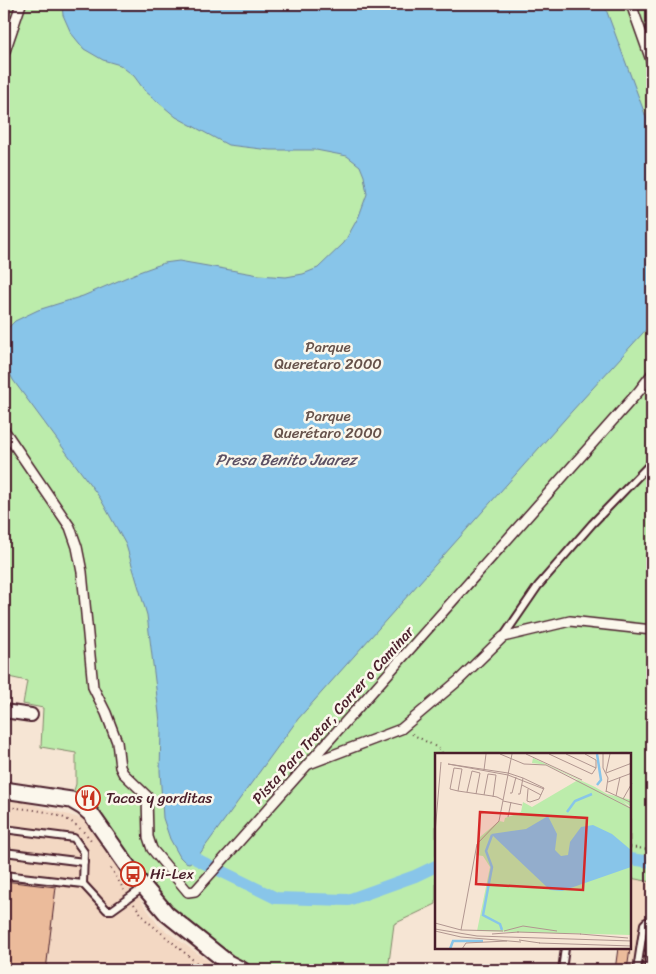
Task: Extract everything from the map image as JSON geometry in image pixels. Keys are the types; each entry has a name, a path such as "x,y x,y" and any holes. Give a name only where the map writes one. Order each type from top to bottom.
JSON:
{"street":[{"path":"4,54 21,4"},
{"path":"631,4 652,63"},
{"name":"Pista Para Trotar, Correr o Caminar","path":"4,430 70,527 77,546 83,581 92,686 106,713 117,742 121,770 129,780 146,794 148,799 148,837 152,849 188,892 196,891 640,392 652,374"},
{"path":"307,764 401,728 459,680 503,637 570,621 652,630"},
{"path":"4,711 31,715"},
{"path":"4,790 71,800 83,807 91,814 144,888 167,914 228,963 242,970"}],"lane":[{"path":"503,637 538,586 592,524 652,462"},
{"path":"4,829 74,838 84,852 83,884"},
{"path":"4,852 84,862"},
{"path":"4,875 83,884 107,910 112,910 144,888"},
{"path":"637,970 644,924 646,922 652,924"},
{"path":"648,970 652,932"},
{"path":"562,970 565,949"}],"path":[{"path":"401,728 438,748 442,753"},
{"path":"4,807 39,810 59,817 76,824 92,841"},
{"path":"631,847 652,850"},
{"path":"111,868 129,898 146,920 205,970"}],"shaded area":[{"path":"4,799 16,800 83,819 159,926 221,970 4,970"},
{"path":"631,878 652,882 652,970 615,970 618,949 631,949"}],"green space":[{"name":"Parque Querétaro 2000","path":"4,4 652,4 652,882 631,878 631,753 435,753 435,904 394,924 388,970 244,970 167,914 71,800 76,784 76,753 41,747 43,708 23,704 27,681 4,676"}],"water":[{"name":"Presa Benito Juarez","path":"62,4 604,4 652,133 652,323 298,719 196,859 189,863 180,857 170,839 163,818 160,771 161,730 147,615 126,545 100,498 13,380 4,362 4,336 7,329 15,321 38,310 83,296 164,263 179,261 259,275 286,277 303,274 318,268 344,243 359,216 367,194 360,166 347,156 316,150 270,150 228,145 176,117 145,91 134,76 120,65 103,60 84,49 71,33 63,15"}],"building":[{"path":"4,881 56,887 46,970 4,970"},
{"path":"618,949 630,949 627,970 615,970"}],"waterway":[{"path":"196,859 276,898 348,900 415,876 435,866"},
{"path":"631,859 652,862"}],"place":[{"name":"Tacos y gorditas","path":"88,798"},
{"name":"Hi-Lex","path":"133,874"}],"park label":[{"name":"Parque Queretaro 2000","path":"328,356"}]}
